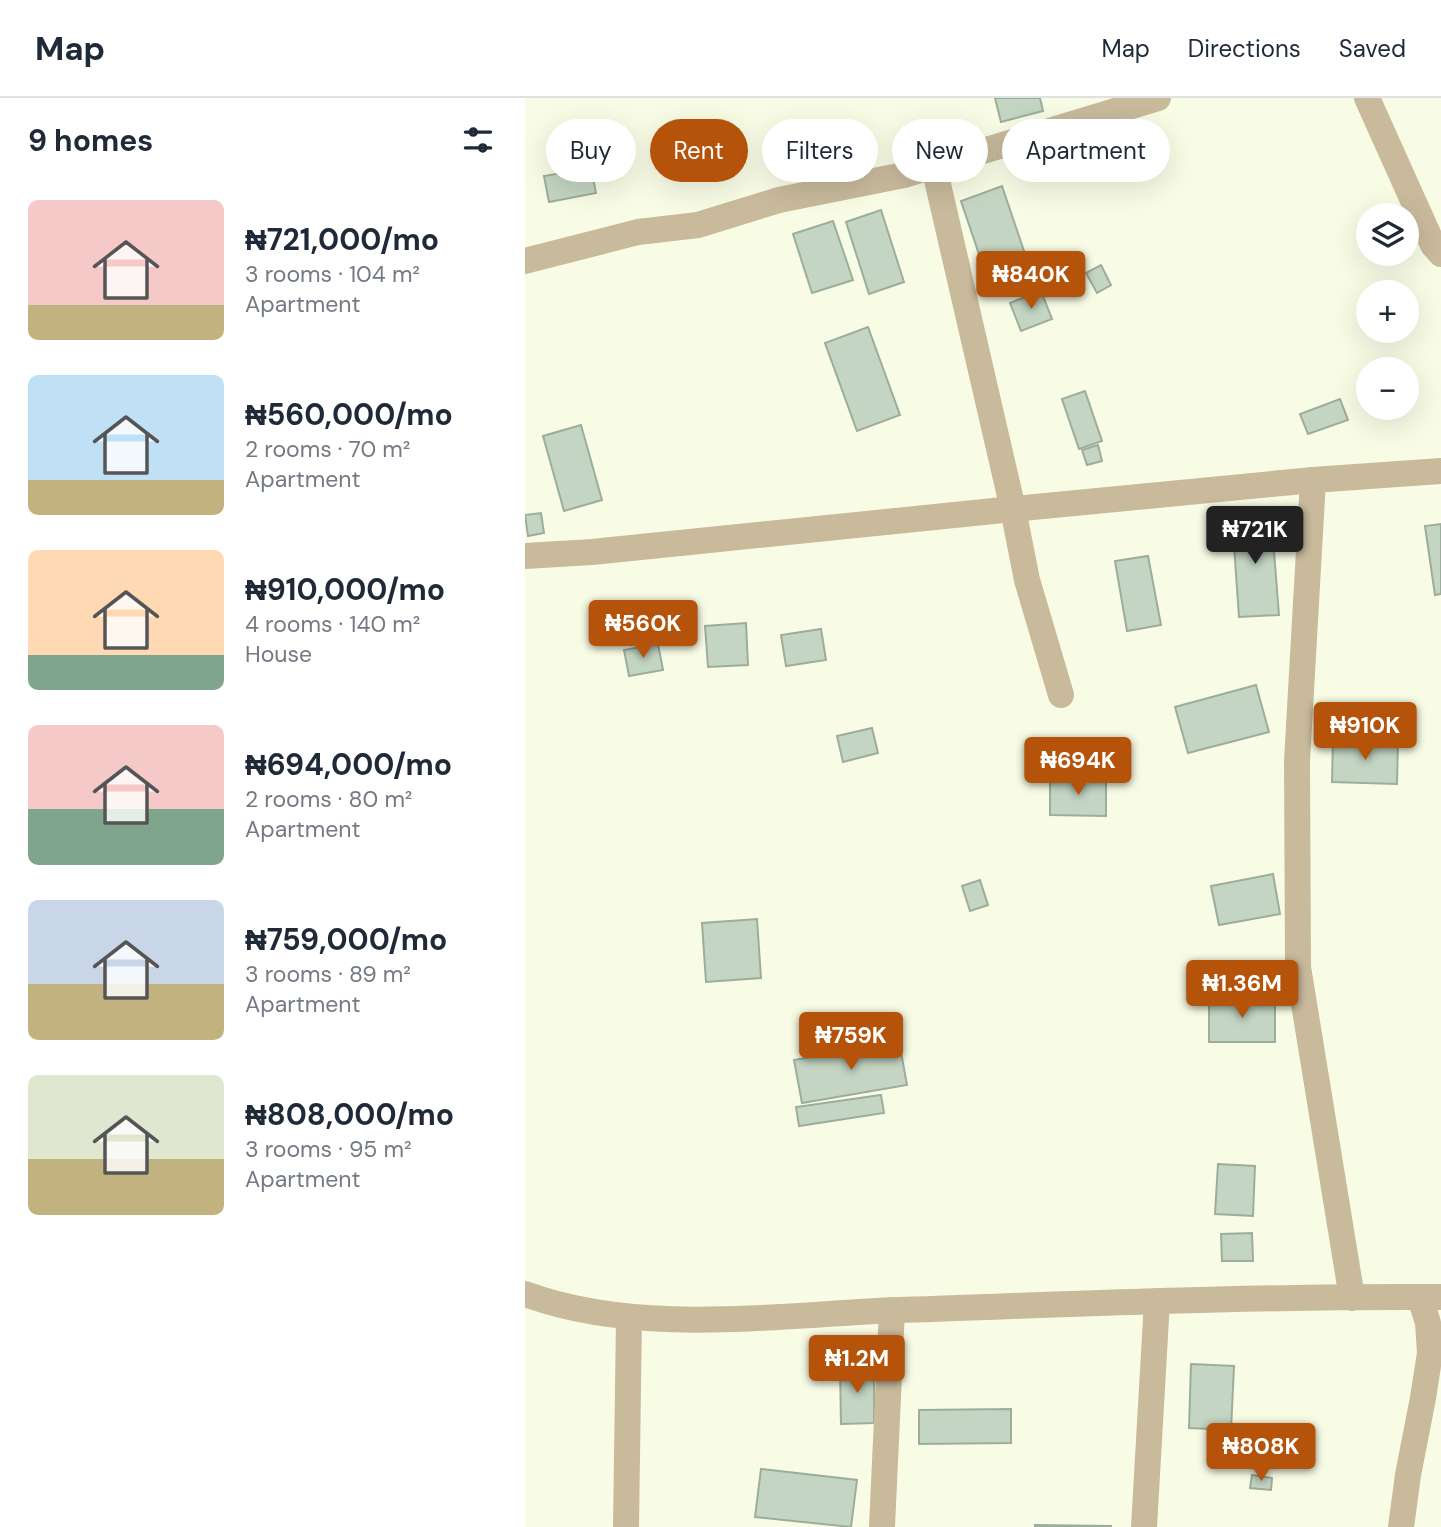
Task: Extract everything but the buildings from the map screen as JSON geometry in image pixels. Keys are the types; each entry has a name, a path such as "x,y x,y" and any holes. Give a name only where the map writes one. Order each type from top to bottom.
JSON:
{"street":[{"path":"988,150 1158,98"},
{"path":"1367,98 1433,245 1441,254"},
{"path":"525,261 638,232 698,225 779,200 892,176"},
{"path":"937,182 1027,580 1061,695"},
{"path":"525,556 592,552 1313,480 1441,471"},
{"path":"1313,480 1297,761 1298,967 1352,1298"},
{"path":"525,1294 555,1305 629,1317 704,1319 1157,1301 1430,1297 1430,1353 1401,1527"},
{"path":"1144,1527 1157,1301"},
{"path":"882,1527 892,1310"},
{"path":"626,1527 629,1317"}]}
